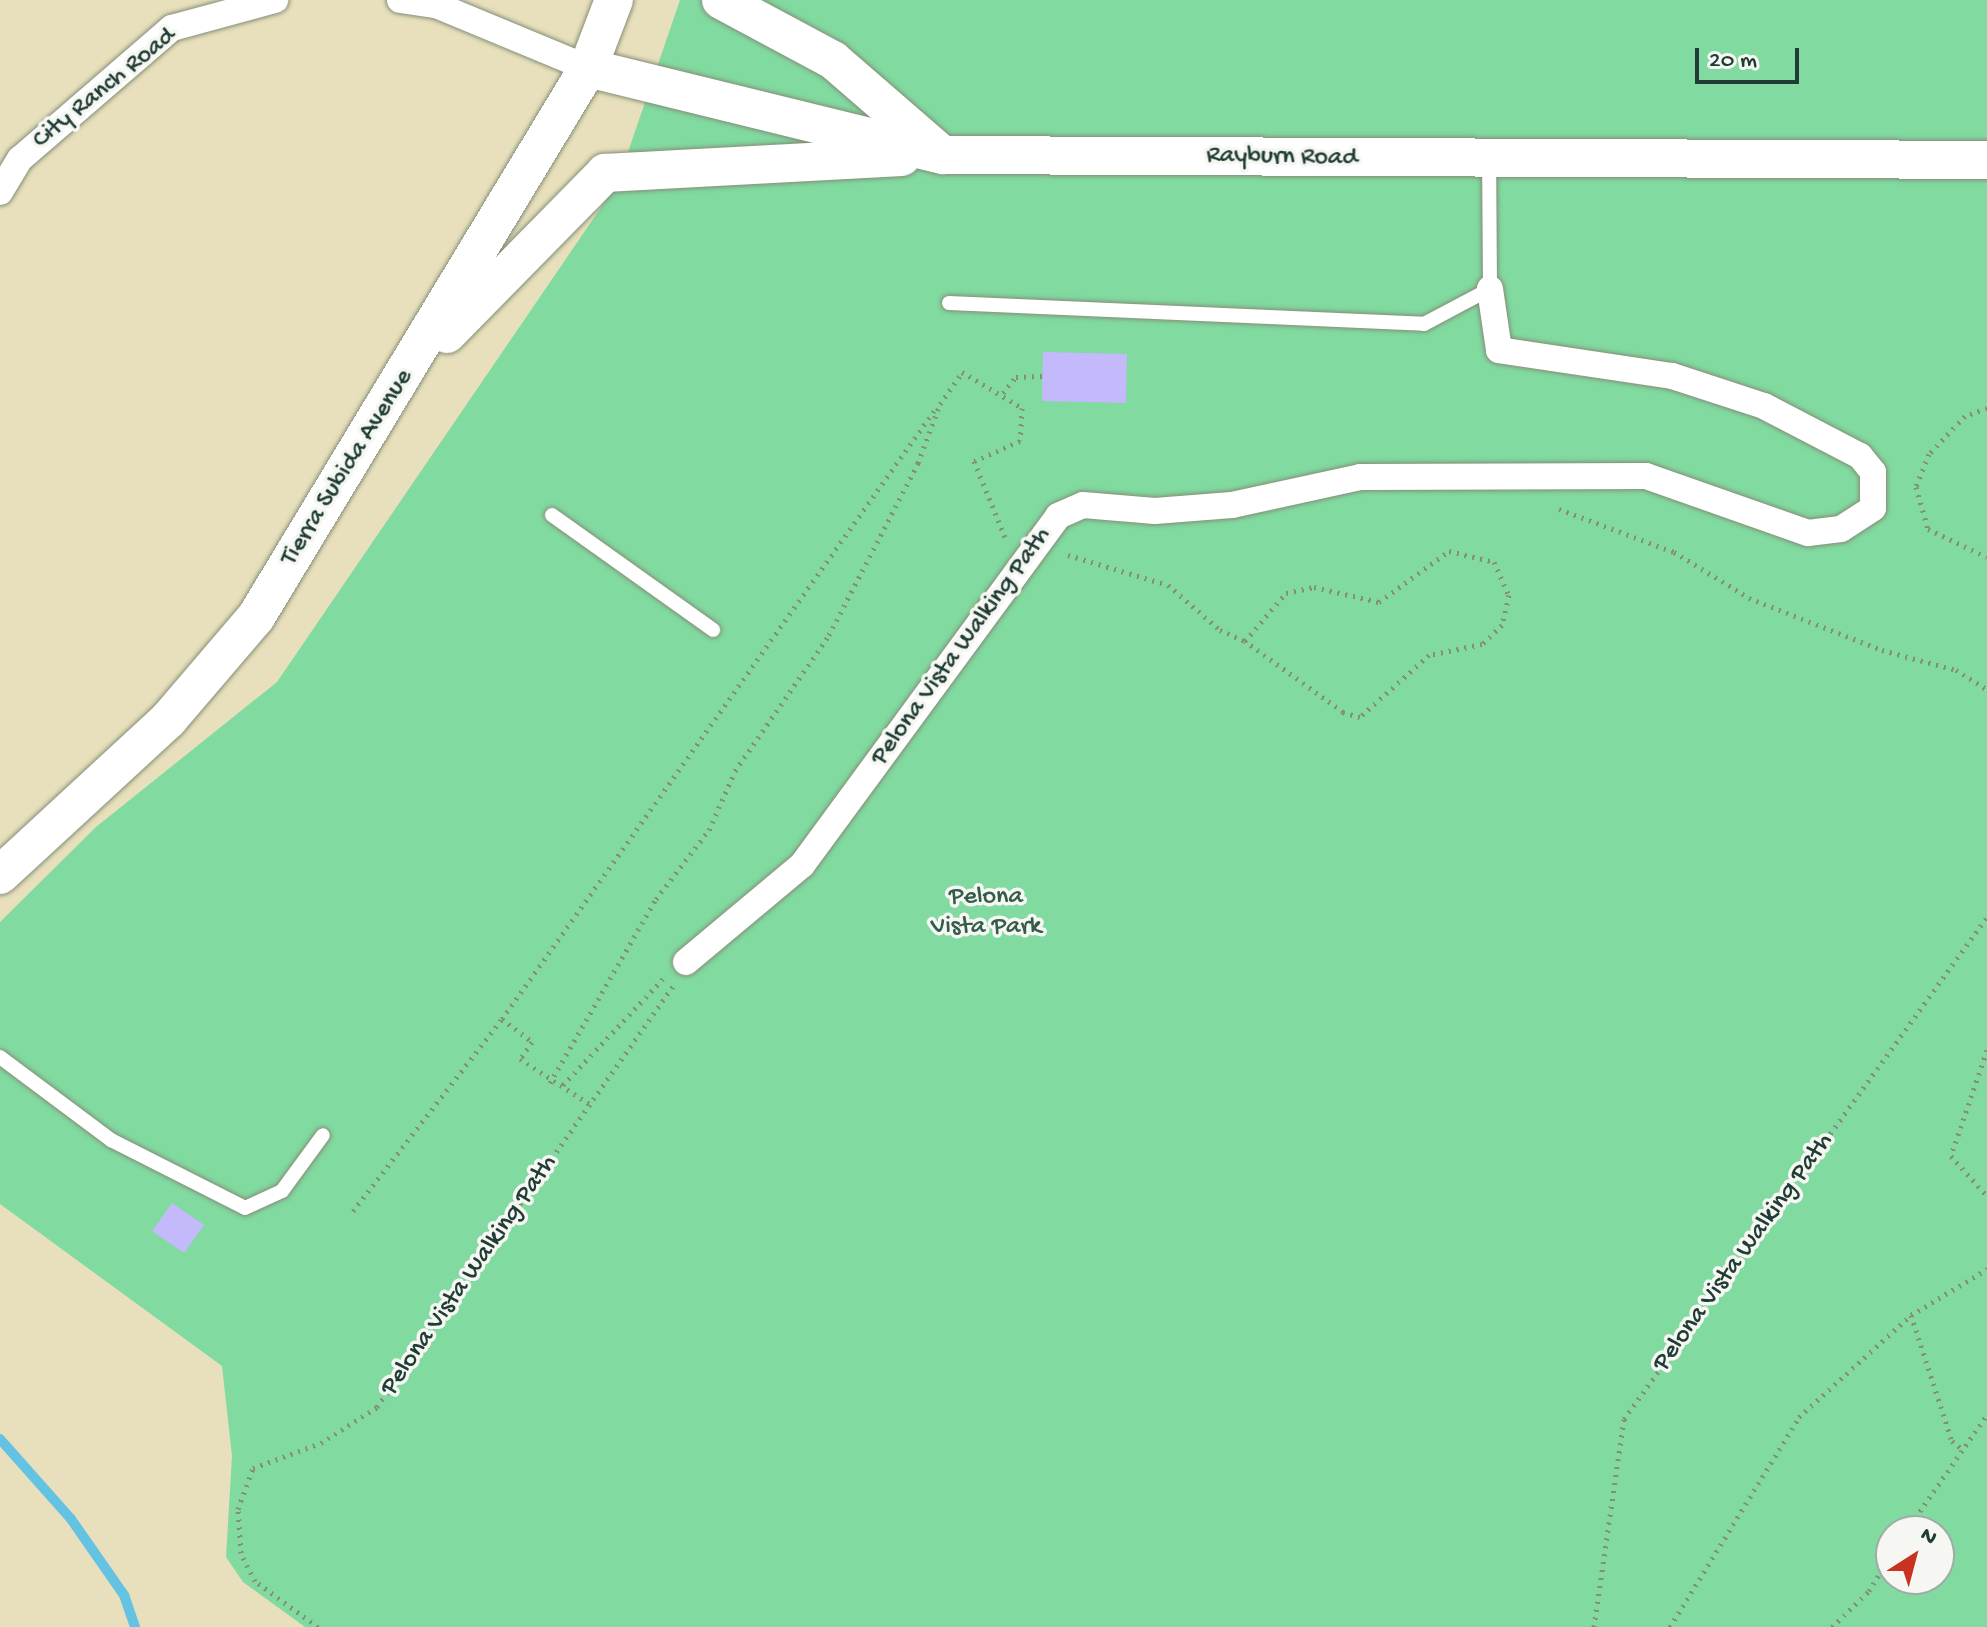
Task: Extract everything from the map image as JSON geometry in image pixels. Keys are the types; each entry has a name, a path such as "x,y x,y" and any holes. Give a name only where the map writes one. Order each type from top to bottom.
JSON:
{"main road":[{"name":"Tierra Subida Avenue","path":"0,875 168,720 256,617 403,379 588,68 614,0"},
{"path":"721,0 833,60 943,155"},
{"name":"Rayburn Road","path":"588,68 943,155 1987,160"},
{"path":"403,379 605,173 943,155"}],"street":[{"name":"City Ranch Road","path":"0,192 20,159 172,28 275,0"},
{"path":"400,0 436,5 588,68"},
{"name":"Pelona Vista Walking Path","path":"686,962 802,865 1058,516 1083,505 1155,511 1232,505 1360,477 1479,479 1646,476 1826,534 1859,521 1877,490 1860,456 1764,406 1672,376 1499,350 1490,289"}],"lane":[{"path":"949,303 1424,324 1490,289 1489,160"},
{"path":"552,515 713,630"},
{"path":"0,1057 111,1140 245,1208 282,1191 323,1135"}],"path":[{"path":"353,1211 502,1019 962,372 1003,393 1022,408 1020,441 974,461 990,507"},
{"path":"1003,393 1016,377 1042,376"},
{"path":"550,1083 656,899 709,830 735,771 829,635 918,463 940,404"},
{"path":"1987,408 1965,416 1929,454 1916,487 1928,529 1987,557"},
{"path":"1554,507 1674,552 1749,598 1882,650 1956,670 1987,689"},
{"path":"1036,545 1168,585 1220,630 1245,641 1343,712 1360,717 1429,655 1482,644 1502,625 1509,595 1494,562 1449,551 1379,602 1314,587 1286,593 1245,641"},
{"name":"Pelona Vista Walking Path","path":"1594,1627 1624,1419 1987,917"},
{"path":"563,1085 653,987 686,962"},
{"name":"Pelona Vista Walking Path","path":"318,1627 255,1581 241,1553 238,1509 253,1468 321,1443 377,1407 591,1105 686,962"},
{"path":"502,1019 532,1042 520,1059 550,1083 563,1085 591,1105"},
{"path":"1987,1050 1951,1156 1987,1196"},
{"path":"1670,1627 1799,1417 1911,1315 1987,1269"},
{"path":"1911,1315 1952,1441 1962,1449"},
{"path":"1917,1515 1987,1415"},
{"path":"1832,1627 1875,1581"}],"green space":[{"name":"Pelona Vista Park","path":"680,0 1987,0 1987,1627 305,1627 243,1582 226,1557 232,1456 222,1366 0,1204 0,922 96,827 277,682 617,184"}],"building":[{"path":"1043,352 1127,354 1126,403 1042,401"},
{"path":"172,1203 204,1225 184,1253 152,1231"}],"waterway":[{"path":"0,1439 71,1519 124,1595 135,1627"}]}
